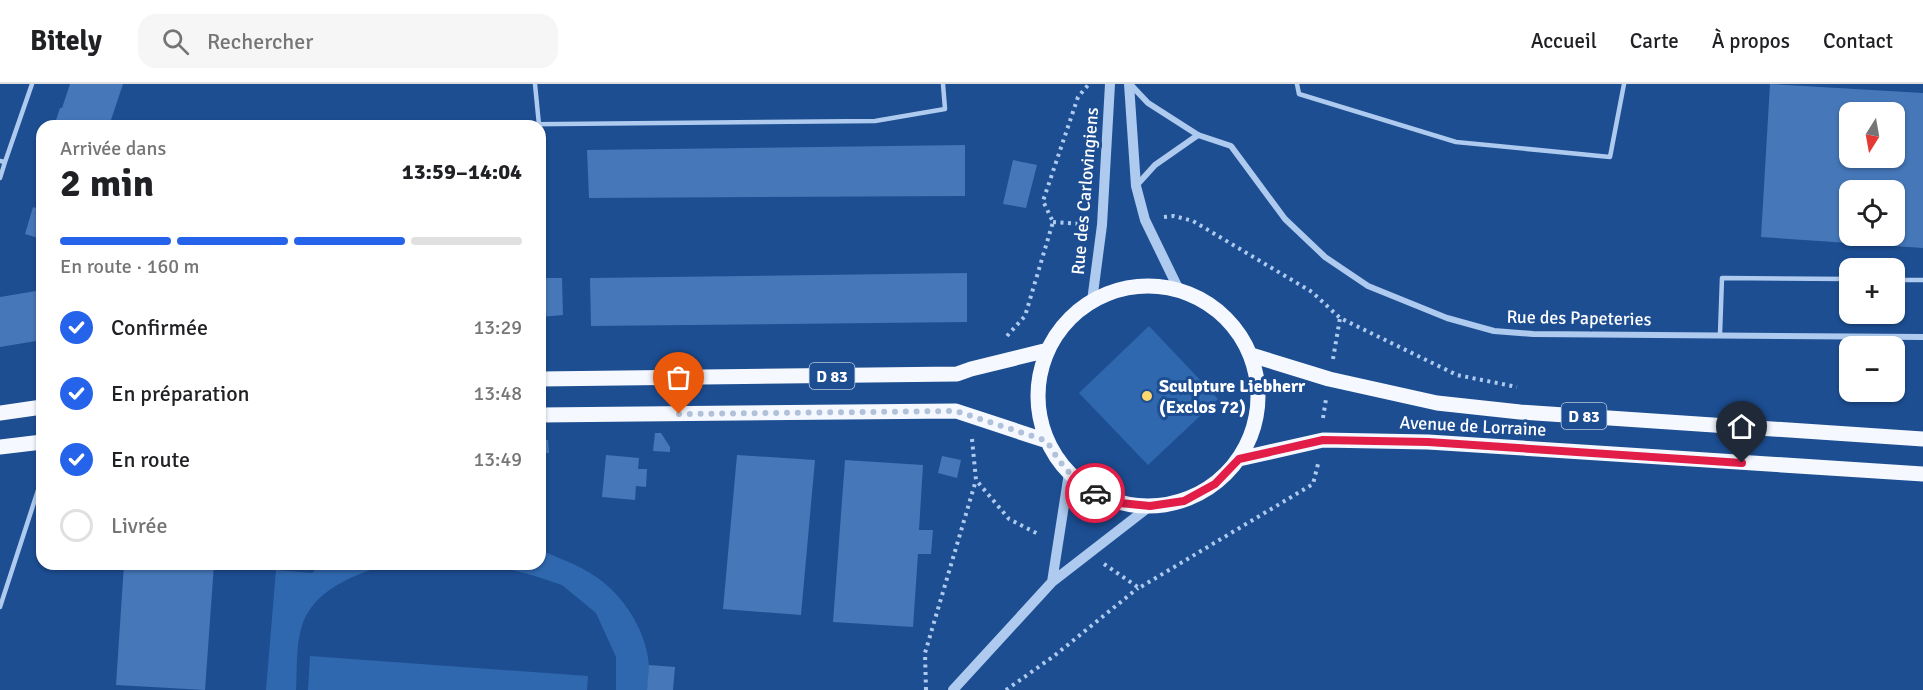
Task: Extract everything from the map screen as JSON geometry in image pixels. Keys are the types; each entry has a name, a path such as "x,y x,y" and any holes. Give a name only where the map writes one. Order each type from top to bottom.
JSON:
{"main road":[{"path":"1140,287 1179,290 1210,304 1234,327 1251,355 1259,391 1254,427 1239,459 1215,484 1184,501 1150,506 1120,503 1093,492 1069,473 1057,458 1047,441 1038,411 1039,380 1048,350 1066,322 1092,301 1120,290 1140,287"},
{"name":"D 83","path":"546,379 957,374 1048,350"},
{"name":"Avenue de Lorraine","path":"1251,355 1329,379 1437,403 1508,411 1923,439"},
{"path":"0,413 36,407"},
{"name":"D 83","path":"546,415 956,411 1047,441"},
{"name":"Avenue de Lorraine","path":"1239,459 1323,440 1428,442 1923,474"},
{"path":"0,447 36,443"}],"street":[{"name":"Rue des Carlovingiens","path":"1092,301 1102,225 1110,84"},
{"name":"Rue des Papeteries","path":"1130,84 1148,103 1198,135 1231,146 1285,219 1325,257 1368,286 1447,318 1494,331 1533,334 1923,337"},
{"path":"1130,84 1136,186 1145,220 1179,290"},
{"path":"1136,186 1155,165 1198,135"},
{"path":"1052,582 1069,473"},
{"path":"953,690 1052,582 1150,506"}],"lane":[{"path":"0,178 3,161 32,84"},
{"path":"535,84 539,120"},
{"path":"546,124 875,121 945,109 943,84"},
{"path":"1297,84 1299,94 1456,142 1610,157 1624,84"},
{"path":"1720,334 1722,278 1839,279"},
{"path":"1905,280 1923,280"},
{"path":"0,607 36,496"}],"path":[{"path":"999,342 1025,316 1053,222 1043,201 1078,97 1089,84"},
{"path":"1145,220 1174,216 1193,221 1312,292 1340,318 1457,375 1526,389"},
{"path":"1053,222 1102,225"},
{"path":"1006,690 1054,656 1138,588 1313,484 1323,440 1323,419 1340,318"},
{"path":"926,690 925,653 976,480 969,415"},
{"path":"976,480 1009,519 1059,543"},
{"path":"1089,553 1138,588"}],"shaded area":[{"path":"1149,326 1218,399 1148,465 1079,393"},
{"path":"546,553 589,572 612,590 628,609 640,631 649,666 647,690 616,690 616,657 596,613 562,585 512,570 546,570"},
{"path":"276,570 312,573 315,570 370,570 348,579 324,594 306,615 297,651 296,690 266,690"},
{"path":"310,656 588,676 587,690 308,690"}],"building":[{"path":"70,84 123,84 111,120 56,120"},
{"path":"1770,84 1923,93 1923,248 1894,246 1905,246 1905,180 1839,180 1839,242 1761,237"},
{"path":"965,145 965,196 589,198 587,150"},
{"path":"1013,160 1037,165 1026,208 1003,204"},
{"path":"33,207 36,208 36,237 25,234"},
{"path":"967,273 967,322 591,326 590,278"},
{"path":"546,278 562,278 563,315 546,316"},
{"path":"36,291 36,341 0,347 0,297"},
{"path":"655,433 661,433 670,447 670,452 653,451"},
{"path":"546,440 548,440 549,453 546,453"},
{"path":"606,455 639,458 638,469 647,469 646,487 636,486 635,500 602,497"},
{"path":"737,455 815,460 801,615 723,609"},
{"path":"942,456 961,460 957,478 938,473"},
{"path":"845,460 923,465 919,530 933,530 931,554 918,554 913,627 833,622"},
{"path":"124,570 214,570 205,690 116,685"},
{"path":"649,665 675,667 673,690 647,690"}],"way so far":[{"path":"679,414 956,411 1047,441 1069,473 1095,493"}],"place":[{"name":"Sculpture Liebherr (Exclos 72)","path":"1147,396"}],"route":[{"path":"1095,493 1120,503 1150,506 1184,501 1215,484 1239,459 1323,440 1428,442 1742,463"}]}
